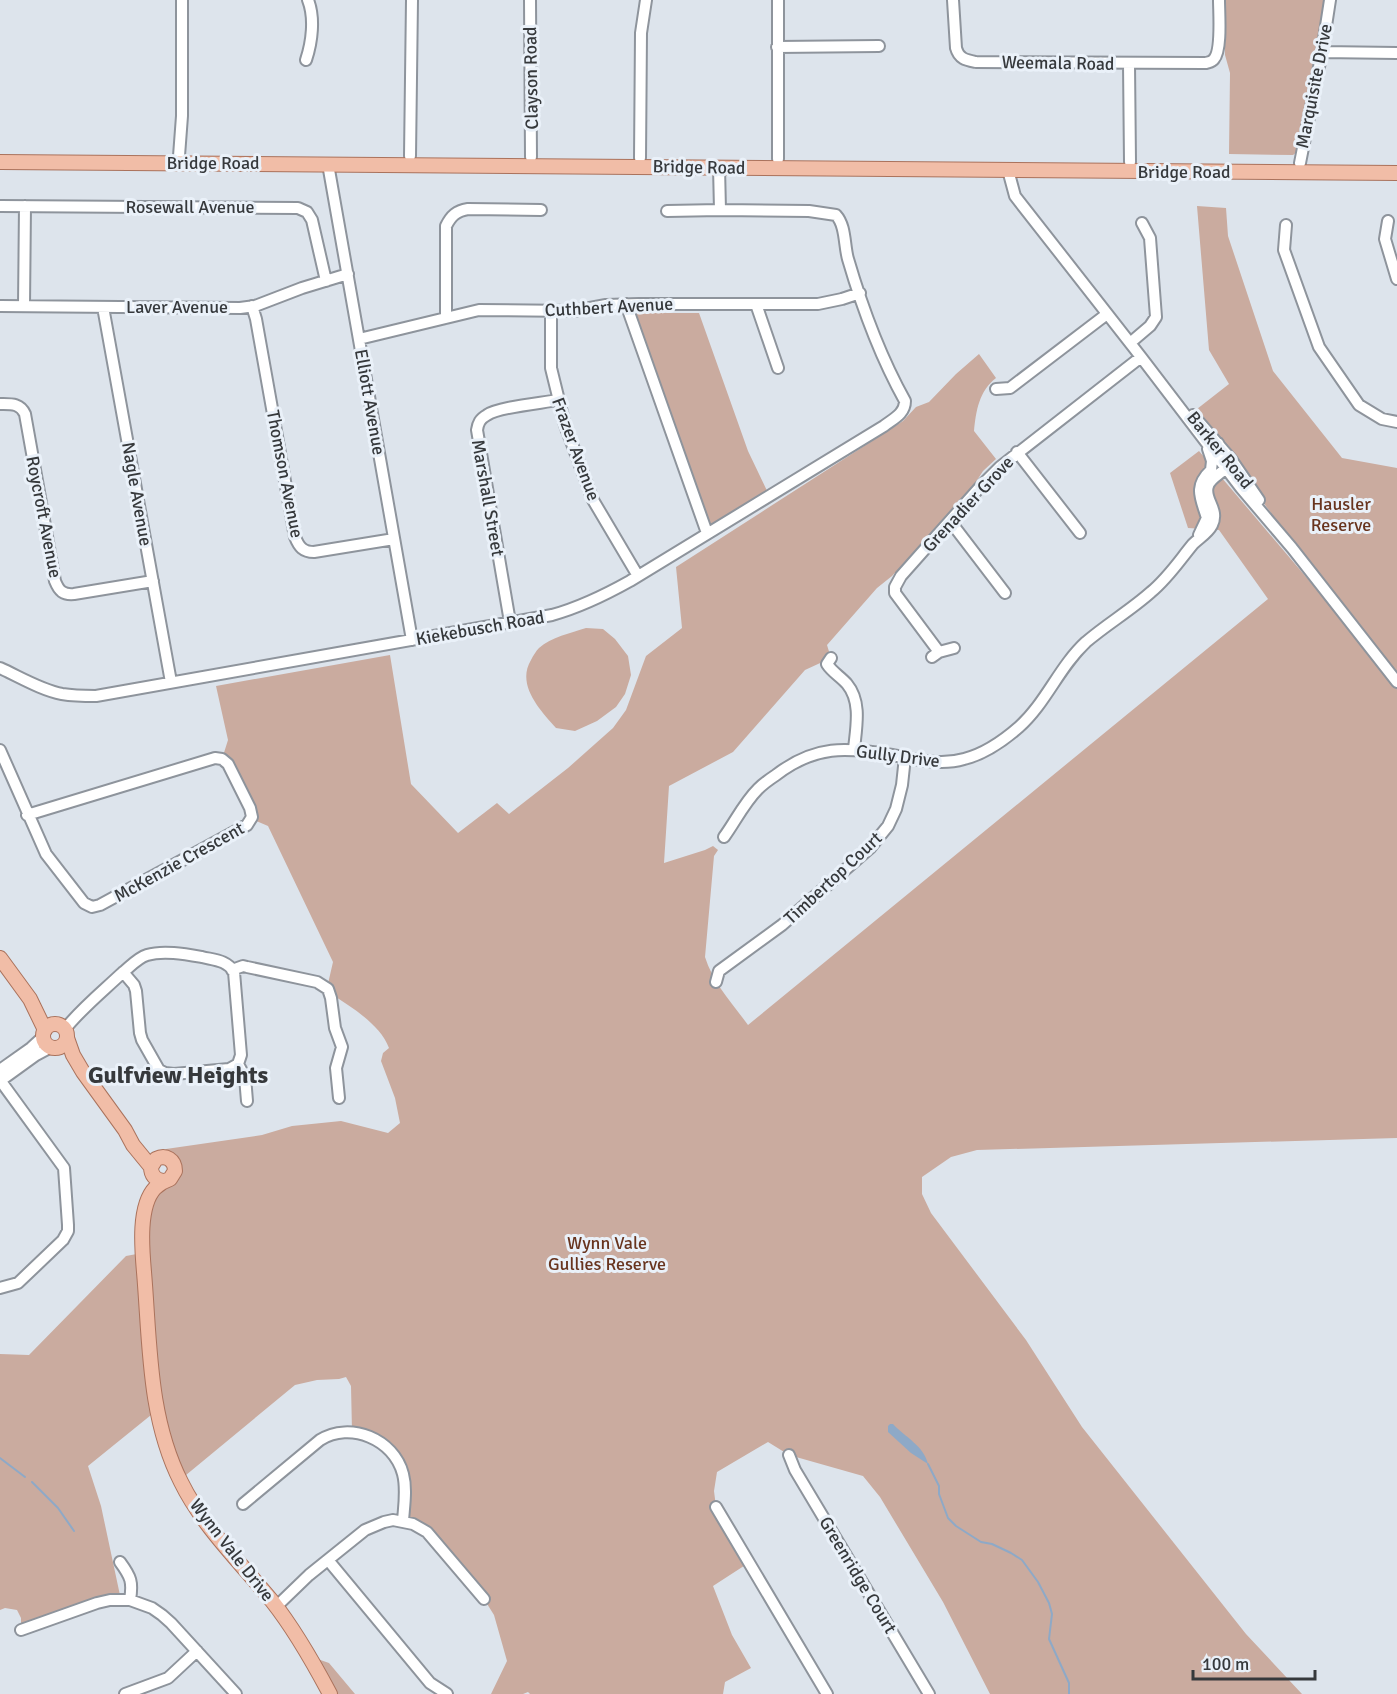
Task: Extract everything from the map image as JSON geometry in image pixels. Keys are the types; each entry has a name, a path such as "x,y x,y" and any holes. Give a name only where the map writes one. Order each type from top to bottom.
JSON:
{"main road":[{"name":"Bridge Road","path":"0,155 180,160"},
{"name":"Bridge Road","path":"0,162 531,161 1300,168 1397,173"},
{"name":"Bridge Road","path":"640,162 719,167 778,164"},
{"name":"Bridge Road","path":"1300,168 1397,164"},
{"path":"0,958 153,1166 156,1179 163,1181 174,1176 175,1167 169,1158 163,1157 153,1166"},
{"name":"Wynn Vale Drive","path":"153,1166 139,1202 137,1229 142,1253 155,1396 160,1425 170,1457 183,1487 203,1518 274,1604 309,1656 330,1694"},
{"name":"Wynn Vale Drive","path":"142,1253 146,1205 154,1188 163,1181"}],"street":[{"path":"180,160 182,0"},
{"path":"306,60 310,48 312,12 308,0"},
{"path":"410,161 412,0"},
{"name":"Clayson Road","path":"530,0 531,161"},
{"path":"640,162 641,33 645,0"},
{"path":"778,0 778,164"},
{"name":"Weemala Road","path":"953,0 956,48 958,55 964,60 1129,64 1206,63 1215,58 1218,47 1219,0"},
{"name":"Marquisite Drive","path":"1300,168 1323,52 1330,0"},
{"path":"777,46 879,46"},
{"path":"1323,52 1397,53"},
{"path":"1129,64 1129,166"},
{"name":"Elliott Avenue","path":"326,161 412,640"},
{"name":"Barker Road","path":"1007,165 1015,196 1226,469 1292,548 1397,682"},
{"path":"719,167 720,210"},
{"name":"Rosewall Avenue","path":"0,206 298,208 307,212 312,220 326,281"},
{"path":"24,306 25,206"},
{"path":"446,318 446,226 453,215 461,210 541,210"},
{"path":"668,211 818,212 836,215 842,224 848,258 860,293"},
{"path":"1388,221 1385,239 1397,279"},
{"path":"1131,344 1150,326 1156,316 1150,238 1142,223"},
{"path":"1286,225 1284,250 1319,347 1359,405 1382,419 1397,422"},
{"name":"Laver Avenue","path":"0,306 240,308 348,274"},
{"name":"Cuthbert Avenue","path":"359,339 465,313 490,310 574,310 626,304 818,304 860,293"},
{"name":"Kiekebusch Road","path":"0,668 60,693 96,696 510,622 573,609 610,593 884,426 901,413 905,401 881,354 860,293"},
{"path":"626,304 707,533"},
{"path":"756,304 778,368"},
{"name":"Thomson Avenue","path":"252,306 298,546 308,552 314,552 394,539"},
{"name":"Nagle Avenue","path":"103,307 171,682"},
{"name":"Frazer Avenue","path":"551,310 551,368 565,425 593,500 638,576"},
{"path":"996,389 1010,388 1107,314"},
{"name":"Barker Road","path":"1141,357 1237,467 1292,548"},
{"name":"Grenadier Grove","path":"954,648 936,655 895,593 895,587 901,576 980,487 1017,452 1141,357"},
{"name":"Marshall Street","path":"510,622 477,424 490,413 558,400"},
{"name":"Roycroft Avenue","path":"0,404 18,405 25,414 58,589 67,594 74,594 153,581"},
{"name":"Gully Drive","path":"1196,540 1207,518 1199,489 1211,470 1212,461 1205,441"},
{"path":"1218,443 1229,463 1226,469"},
{"path":"1017,452 1080,533"},
{"name":"Gully Drive","path":"724,837 758,788 784,768 804,758 828,750 854,749 929,762 949,762 983,753 1018,728 1032,713 1065,664 1086,642 1130,610 1163,582 1196,540 1212,525 1214,509 1207,495 1207,488 1209,482 1226,469"},
{"path":"950,521 1005,593"},
{"path":"831,658 827,664 828,668 836,672 849,686 855,700 857,715 854,749"},
{"name":"McKenzie Crescent","path":"0,750 27,815 46,854 84,903 92,907 100,905 247,825 252,816 228,764 222,759 215,758 27,815"},
{"name":"Timbertop Court","path":"715,974 782,925 870,848 888,826 896,809 902,785 905,757"},
{"path":"0,1288 18,1283 63,1240 68,1231 68,1225 64,1168 0,1081 36,1055 55,1034 123,972 143,956 153,953 182,954 228,964 235,978 241,1055 238,1064 229,1069 174,1074 159,1070 141,1036 135,988 123,972"},
{"path":"232,970 243,966 317,982 327,988 330,993 335,1028 342,1047 336,1068 339,1098"},
{"path":"0,1071 55,1034"},
{"path":"238,1064 245,1077 247,1101"},
{"path":"243,1504 320,1440 335,1433 352,1431 374,1439 388,1450 399,1464 405,1489 403,1521"},
{"name":"Greenridge Court","path":"789,1455 801,1480 928,1694"},
{"path":"716,1507 827,1694"},
{"path":"274,1604 281,1602 309,1575 373,1525 403,1521 428,1532 484,1599"},
{"path":"328,1560 430,1683 447,1694"},
{"path":"120,1562 129,1575 132,1587 130,1600"},
{"path":"21,1630 97,1603 110,1600 130,1600 152,1608 162,1615 236,1694"},
{"path":"126,1694 168,1678 198,1651"}],"green space":[{"path":"1224,0 1325,0 1297,152 1293,155 1229,154 1230,73 1225,55"},
{"name":"Hausler Reserve","path":"1197,206 1226,208 1228,236 1273,371 1342,458 1397,468 1397,683 1231,459 1197,409 1229,384 1209,350"},
{"path":"629,313 699,313 748,451 769,495 707,533"},
{"name":"Wynn Vale Gullies Reserve","path":"979,354 996,378 982,395 977,409 974,431 996,459 983,471 970,491 912,555 877,588 827,645 831,658 805,670 733,752 669,786 664,863 713,846 718,850 714,856 705,957 718,984 748,1025 1268,599 1219,530 1188,528 1170,473 1199,451 1397,684 1397,1138 977,1150 951,1157 922,1177 922,1194 931,1213 1026,1340 1082,1427 1246,1634 1302,1694 990,1694 943,1602 880,1497 863,1476 789,1455 768,1442 717,1472 714,1491 716,1507 750,1562 713,1586 732,1635 751,1668 725,1682 723,1694 530,1694 528,1692 491,1694 507,1661 494,1615 484,1599 435,1541 403,1521 405,1489 395,1457 352,1431 351,1386 346,1377 295,1385 180,1480 156,1411 88,1466 101,1506 121,1600 21,1630 21,1618 17,1610 5,1608 0,1610 0,1354 29,1355 126,1256 142,1253 146,1205 174,1176 164,1151 166,1149 262,1135 292,1126 341,1121 388,1133 400,1123 395,1098 381,1061 383,1053 389,1048 385,1039 372,1024 330,993 327,988 333,962 268,826 252,819 222,759 228,740 216,686 390,655 411,784 458,833 497,803 509,814 568,768 613,728 626,710 646,656 682,628 676,567 903,421 916,407 929,402"},
{"path":"586,628 603,629 615,639 628,656 631,675 625,694 616,707 597,721 575,731 556,728 532,697 526,679 527,669 539,648 544,644"},
{"path":"309,1656 329,1663 355,1694 330,1694"}],"water":[{"path":"890,1424 893,1424 923,1452 928,1464 911,1453 888,1432"}],"waterway":[{"path":"0,1458 25,1477"},
{"path":"928,1464 939,1486 939,1494 948,1518 981,1542 992,1544 1022,1560 1038,1582 1049,1603 1052,1614 1049,1639 1069,1683 1069,1694"},
{"path":"32,1482 58,1508 74,1531"}],"district":[{"name":"Gulfview Heights","path":"178,1075"}]}
